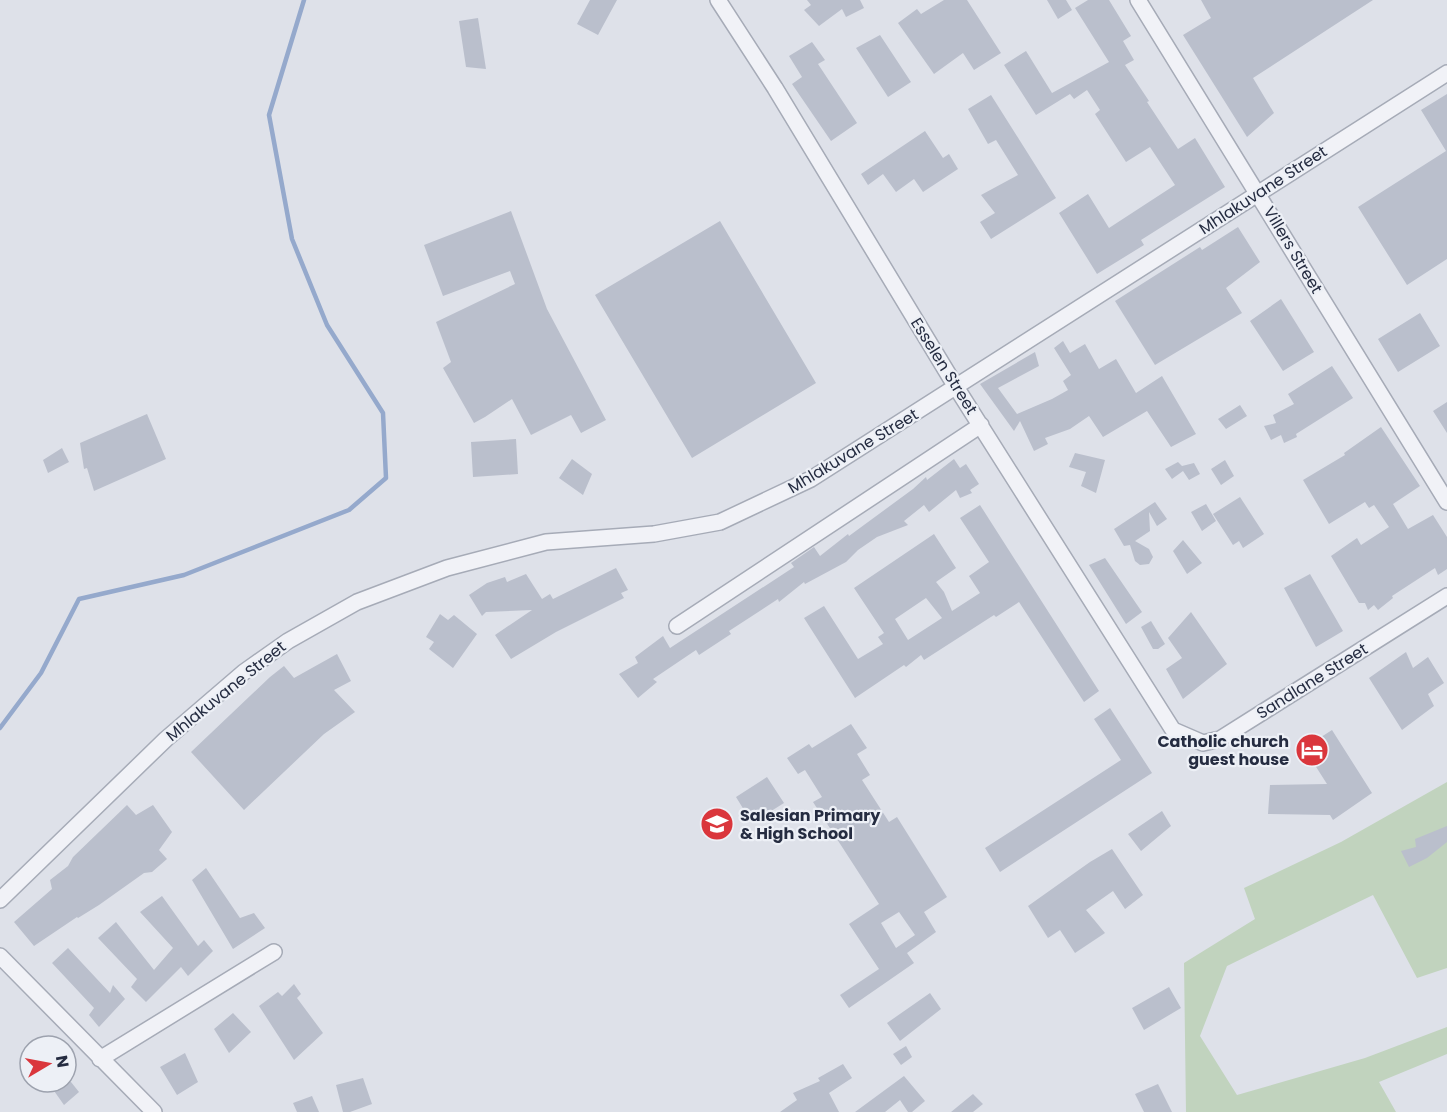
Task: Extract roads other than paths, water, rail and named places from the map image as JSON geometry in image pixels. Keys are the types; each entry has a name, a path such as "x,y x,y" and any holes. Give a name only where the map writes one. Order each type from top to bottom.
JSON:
{"street":[{"name":"Villers Street","path":"1138,0 1447,502"},
{"name":"Esselen Street","path":"724,2 956,387 1173,730"},
{"name":"Mhlakuvane Street","path":"0,900 166,739 244,672 288,641 357,602 447,568 546,542 654,534 720,522 811,479 1447,73"},
{"path":"677,626 981,426"},
{"name":"Sandlane Street","path":"1173,730 1203,743 1220,739 1447,596"},
{"path":"100,1059 274,952"},
{"path":"0,956 154,1112"},
{"path":"0,968 17,971"}],"waterway":[{"path":"0,728 41,673 79,599 184,575 349,510 386,478 383,413 327,325 292,239 269,115 304,0"}],"place":[{"name":"Catholic church guest house","path":"1312,750"},
{"name":"Salesian Primary & High School","path":"717,824"}]}
